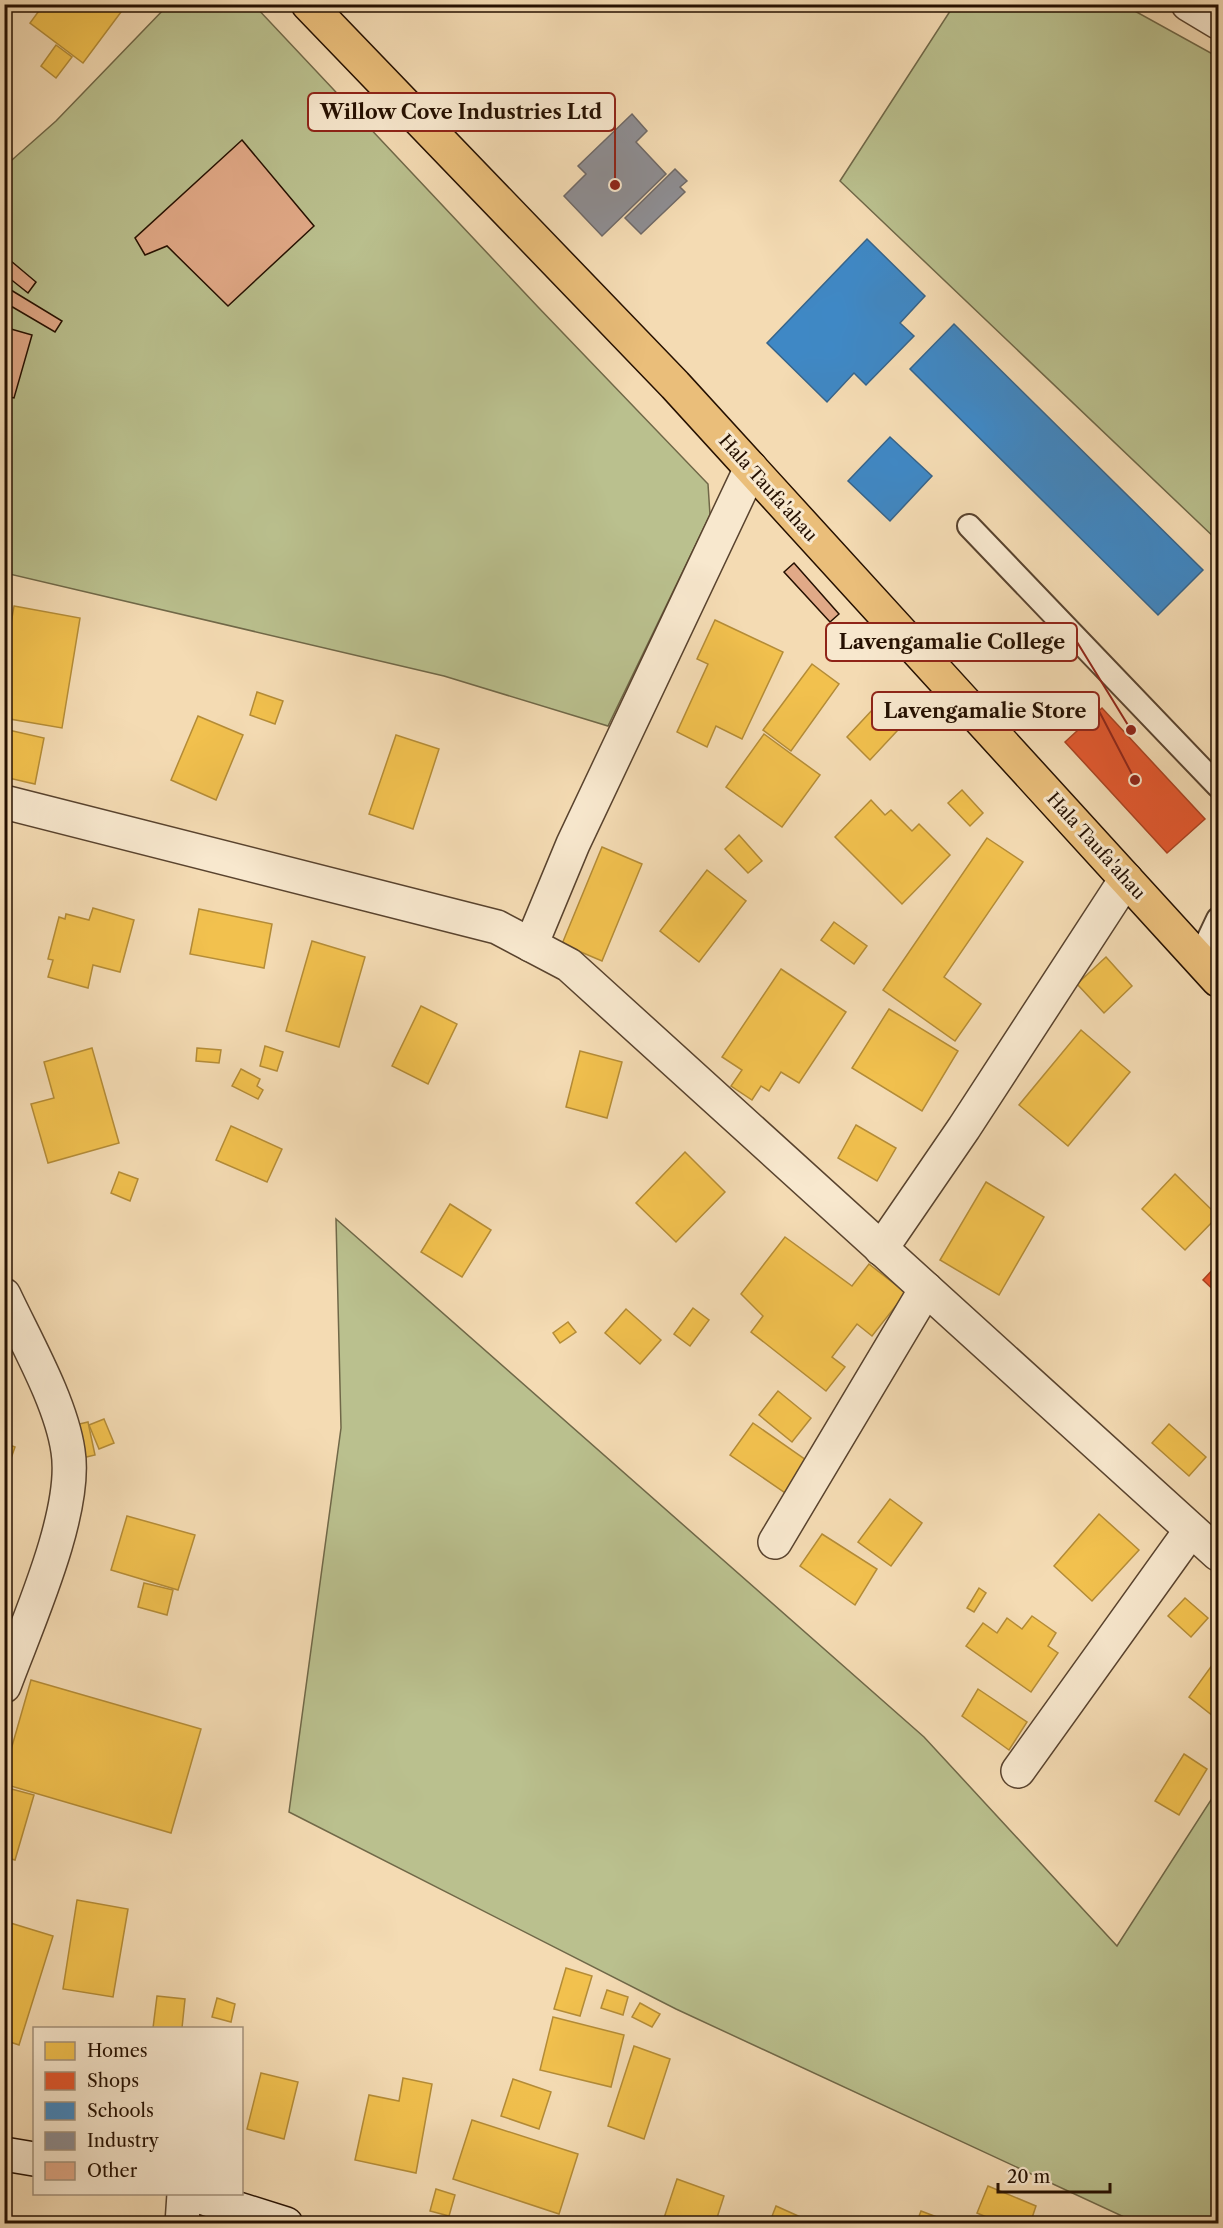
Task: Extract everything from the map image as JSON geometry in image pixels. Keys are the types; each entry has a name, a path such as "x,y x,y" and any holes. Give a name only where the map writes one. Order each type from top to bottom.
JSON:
{"main road":[{"name":"Hala Taufa'ahau","path":"308,4 667,376 1209,970"}],"street":[{"path":"1188,4 1218,22"},
{"path":"531,945 573,844 751,468"},
{"path":"4,802 497,927 569,965 1218,1554"},
{"path":"881,1249 964,1128 1059,978 1126,879"},
{"path":"775,1542 926,1289"},
{"path":"4,1295 55,1408 68,1451 67,1497 57,1541 4,1686"},
{"path":"1018,1771 1191,1530"},
{"path":"4,2154 33,2159"},
{"path":"182,2223 184,2195"},
{"path":"197,2195 286,2223"}],"lane":[{"path":"969,526 1218,786"},
{"path":"1209,970 1218,920"}],"green space":[{"path":"168,5 254,5 708,484 710,515 608,726 444,676 5,573 4,167 56,121"},
{"path":"954,5 1124,5 1218,57 1218,541 840,181"},
{"path":"336,1219 924,1737 1117,1946 1218,1789 1218,2223 1137,2223 676,2009 289,1812 341,1428"}],"building: Homes":[{"path":"44,4 127,4 83,63 30,23"},
{"path":"56,45 72,57 56,78 41,66"},
{"path":"14,606 80,618 62,728 4,718 4,664"},
{"path":"715,620 783,652 742,739 716,726 707,747 677,732 708,664 697,659"},
{"path":"812,664 839,684 791,751 763,730"},
{"path":"257,692 283,701 275,724 250,715"},
{"path":"887,694 911,716 870,760 847,737"},
{"path":"198,716 243,735 216,800 171,780"},
{"path":"4,729 44,738 35,784 4,777"},
{"path":"764,734 820,775 782,827 726,787"},
{"path":"396,735 439,749 413,829 369,814"},
{"path":"962,790 983,813 970,826 948,803"},
{"path":"871,800 885,815 891,810 912,831 919,824 950,855 902,904 835,837"},
{"path":"739,835 762,861 748,873 725,849"},
{"path":"987,838 1023,862 944,977 981,1004 955,1041 883,990"},
{"path":"602,847 642,864 602,961 562,944"},
{"path":"707,870 746,901 699,962 660,931"},
{"path":"93,908 134,920 120,972 93,965 88,988 48,977 53,960 48,959 59,917 65,919 66,914 89,920"},
{"path":"199,909 272,924 264,968 190,954"},
{"path":"834,922 867,946 854,964 821,940"},
{"path":"312,941 365,957 339,1047 286,1031"},
{"path":"1106,957 1132,986 1104,1013 1077,984"},
{"path":"781,969 846,1012 799,1083 781,1072 769,1091 761,1086 752,1100 731,1086 742,1070 722,1057"},
{"path":"421,1006 457,1024 428,1084 392,1066"},
{"path":"889,1009 958,1051 922,1111 852,1068"},
{"path":"1081,1030 1130,1072 1068,1146 1019,1105"},
{"path":"265,1046 283,1052 277,1071 260,1066"},
{"path":"92,1048 119,1143 48,1163 31,1104 54,1098 44,1062"},
{"path":"197,1048 221,1050 219,1063 196,1061"},
{"path":"580,1051 622,1062 607,1118 566,1107"},
{"path":"241,1069 260,1079 257,1086 263,1090 258,1099 232,1086"},
{"path":"856,1125 896,1148 877,1181 838,1158"},
{"path":"231,1126 282,1149 267,1182 216,1160"},
{"path":"685,1152 725,1192 676,1242 636,1203"},
{"path":"119,1172 138,1179 130,1201 111,1193"},
{"path":"1175,1174 1218,1216 1185,1250 1142,1209"},
{"path":"986,1182 1044,1217 999,1295 940,1260"},
{"path":"450,1204 491,1230 462,1277 421,1252"},
{"path":"785,1237 852,1286 869,1264 906,1293 872,1336 857,1324 832,1357 845,1367 826,1391 751,1332 763,1316 741,1294"},
{"path":"693,1308 709,1320 690,1346 674,1334"},
{"path":"626,1309 661,1340 640,1364 605,1333"},
{"path":"568,1322 576,1332 560,1343 553,1333"},
{"path":"778,1391 811,1418 792,1442 759,1415"},
{"path":"104,1419 114,1443 99,1449 89,1425"},
{"path":"88,1422 95,1455 82,1458 75,1425"},
{"path":"753,1423 816,1467 794,1499 730,1455"},
{"path":"1169,1424 1206,1457 1189,1476 1152,1443"},
{"path":"4,1443 15,1447 6,1473 4,1472"},
{"path":"890,1499 922,1523 891,1566 858,1542"},
{"path":"1099,1514 1139,1550 1092,1601 1054,1566"},
{"path":"127,1516 195,1535 178,1590 111,1570"},
{"path":"822,1534 877,1569 855,1605 800,1566"},
{"path":"144,1583 173,1590 167,1615 138,1607"},
{"path":"979,1588 986,1593 974,1612 967,1608"},
{"path":"1185,1598 1208,1618 1191,1637 1168,1616"},
{"path":"1032,1616 1056,1633 1048,1646 1058,1653 1031,1692 966,1646 983,1623 997,1633 1007,1618 1022,1629"},
{"path":"1218,1657 1218,1720 1189,1697"},
{"path":"31,1680 201,1729 171,1833 4,1784 4,1774"},
{"path":"978,1689 1027,1722 1009,1750 962,1716"},
{"path":"1184,1754 1207,1769 1179,1815 1155,1801"},
{"path":"4,1787 34,1795 15,1860 4,1857"},
{"path":"77,1900 128,1909 113,1997 63,1989"},
{"path":"4,1921 53,1936 19,2045 4,2040"},
{"path":"566,1968 592,1976 580,2016 554,2009"},
{"path":"607,1990 628,1997 623,2015 601,2008"},
{"path":"157,1996 185,1999 182,2027 153,2027"},
{"path":"217,1998 235,2004 231,2022 212,2017"},
{"path":"640,2003 660,2014 652,2027 632,2017"},
{"path":"553,2017 624,2035 611,2087 540,2070"},
{"path":"634,2046 670,2059 644,2139 608,2126"},
{"path":"261,2073 298,2082 284,2139 247,2129"},
{"path":"403,2078 432,2084 416,2173 355,2160 369,2095 399,2101"},
{"path":"513,2079 551,2092 539,2129 501,2116"},
{"path":"472,2120 578,2154 559,2214 453,2179"},
{"path":"677,2179 724,2196 715,2224 662,2224"},
{"path":"988,2186 1036,2206 1030,2224 1003,2224 977,2213"},
{"path":"436,2189 455,2195 449,2216 430,2211"},
{"path":"776,2206 816,2224 769,2224"},
{"path":"921,2211 950,2222 949,2224 916,2224"}],"building: Shops":[{"path":"1102,708 1205,819 1167,853 1065,742"},
{"path":"1218,1264 1218,1294 1203,1280"}],"building: Schools":[{"path":"867,239 925,296 900,323 914,336 866,385 854,373 827,402 767,343"},
{"path":"954,324 1203,570 1158,615 910,369"},
{"path":"890,437 932,476 890,521 848,481"}],"building: Industry":[{"path":"632,114 647,131 636,142 666,174 602,236 564,196 586,174 578,166"},
{"path":"675,169 687,181 680,187 685,192 641,234 625,218"}],"building: Other":[{"path":"242,140 314,226 228,306 167,246 145,255 135,238"},
{"path":"11,261 36,282 28,293 4,274 4,268"},
{"path":"6,287 62,321 55,332 4,302"},
{"path":"4,327 32,335 14,398 4,396"},
{"path":"794,563 839,614 830,622 784,572"}],"place":[{"name":"Willow Cove Industries Ltd","path":"615,185"},
{"name":"Lavengamalie College","path":"1131,730"},
{"name":"Lavengamalie Store","path":"1135,780"}]}
